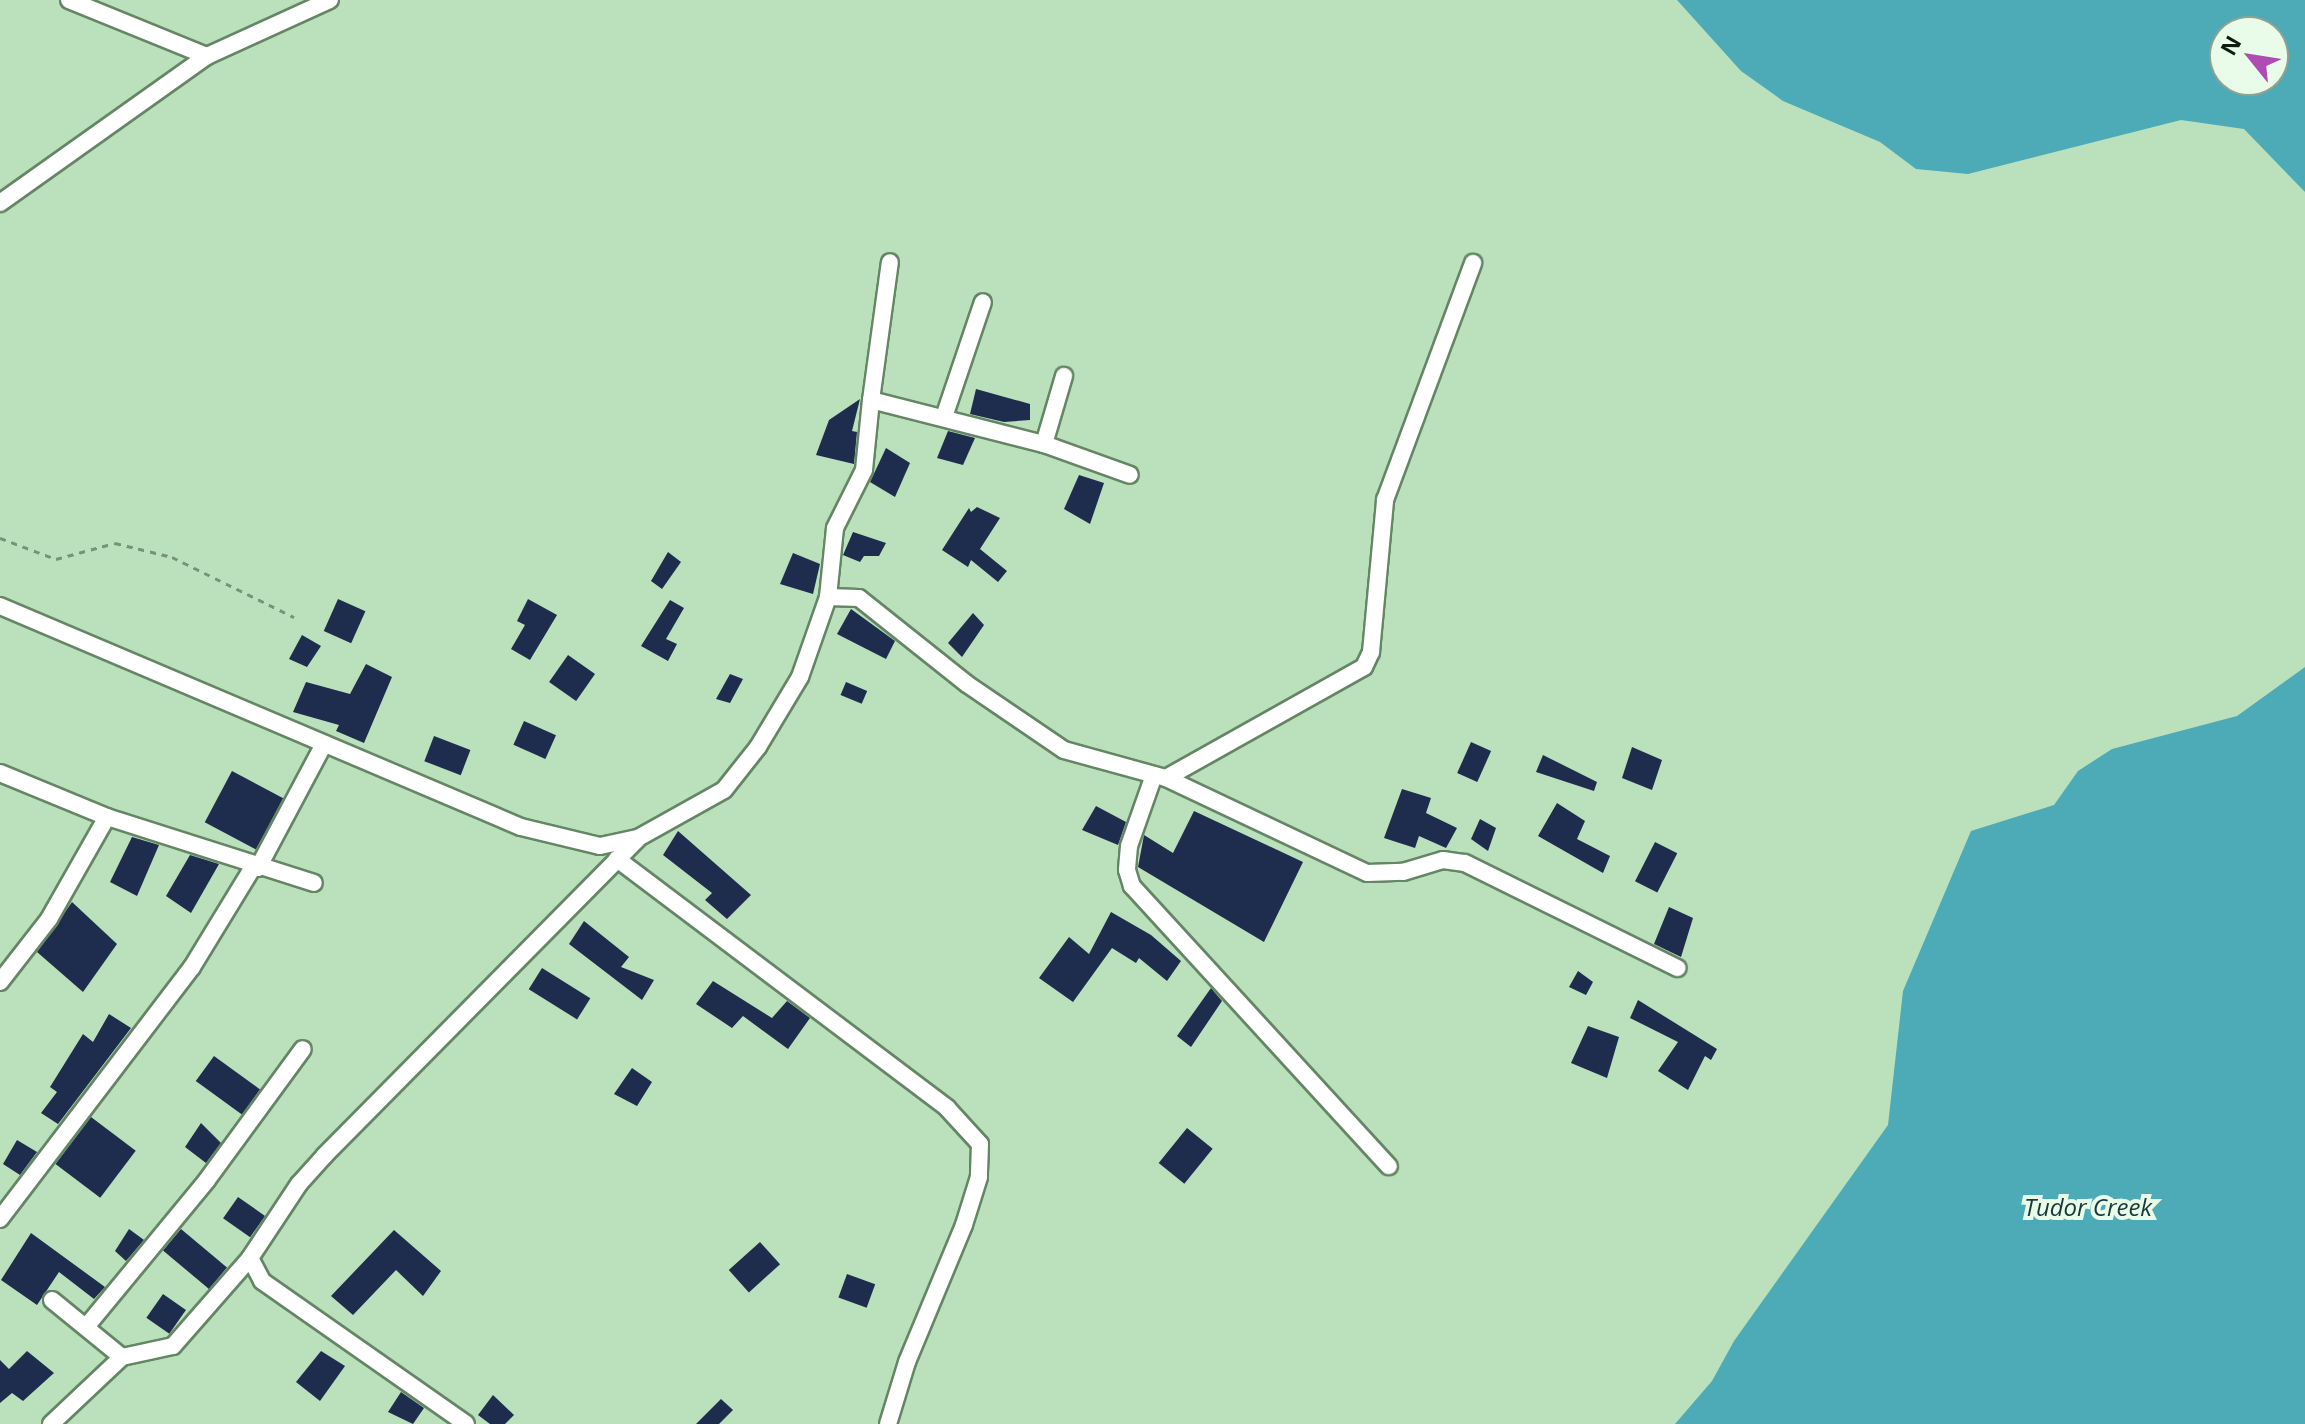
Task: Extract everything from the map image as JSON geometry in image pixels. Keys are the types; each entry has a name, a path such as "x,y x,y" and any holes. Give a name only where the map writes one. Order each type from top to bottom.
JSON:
{"street":[{"path":"69,0 207,56"},
{"path":"0,203 207,56 330,0"},
{"path":"0,606 323,746 521,827 600,846 638,838 708,803 732,779 800,677 828,597 835,528 864,470 890,262"},
{"path":"1389,1166 1132,886 1127,870 1129,846 1160,776 1364,667 1371,652 1385,500 1473,263"},
{"path":"944,417 983,302"},
{"path":"1044,444 1064,376"},
{"path":"871,400 1044,444 1130,475"},
{"path":"828,597 859,598 874,606 967,684 1064,750 1160,776 1367,873 1403,872 1443,860 1476,867 1677,968"},
{"path":"0,1219 199,957 255,868 323,746"},
{"path":"0,773 107,817 255,868 314,883"},
{"path":"0,982 49,919 107,817"},
{"path":"51,1424 122,1357 173,1346 250,1258 299,1184 325,1155 638,838"},
{"path":"617,859 954,1113 980,1144 979,1177 964,1225 907,1362 888,1424"},
{"path":"86,1327 207,1180 303,1049"},
{"path":"250,1258 262,1281 466,1424"},
{"path":"52,1300 122,1357"}],"path":[{"path":"0,538 56,559 115,543 172,557 294,617"}],"water":[{"path":"1677,0 2305,0 2305,192 2244,129 2181,120 1968,174 1916,169 1880,142 1783,101 1741,71"},
{"name":"Tudor Creek","path":"2305,667 2305,1424 1675,1424 1712,1381 1734,1341 1888,1125 1903,991 1971,831 2054,805 2078,771 2112,749 2237,716"}],"building":[{"path":"976,389 1030,404 1030,420 1004,422 970,414"},
{"path":"860,399 852,431 857,432 854,464 816,455 829,420"},
{"path":"948,431 975,438 963,465 937,458"},
{"path":"886,448 910,463 895,497 870,482"},
{"path":"1079,475 1104,483 1090,524 1064,509"},
{"path":"977,507 1000,518 980,549 1007,571 998,582 971,560 968,567 942,550 969,508 971,512"},
{"path":"853,532 886,543 879,556 864,556 860,562 843,555"},
{"path":"668,552 681,562 662,589 651,581"},
{"path":"793,553 820,564 813,594 780,584"},
{"path":"338,599 365,611 351,643 324,631"},
{"path":"528,599 557,615 530,660 511,649 525,625 517,621"},
{"path":"670,600 684,608 666,639 677,644 668,661 641,646"},
{"path":"851,609 895,641 886,659 837,634"},
{"path":"973,613 984,625 962,657 948,643"},
{"path":"302,635 321,646 307,667 289,659"},
{"path":"568,655 595,674 576,701 549,682"},
{"path":"366,664 392,677 364,743 336,731 339,725 293,712 306,682 350,694"},
{"path":"730,674 743,679 730,703 716,699"},
{"path":"846,682 867,691 862,704 841,695"},
{"path":"524,721 556,735 545,759 513,745"},
{"path":"434,736 470,750 461,775 424,761"},
{"path":"1471,742 1491,751 1477,782 1457,773"},
{"path":"1632,747 1662,760 1652,790 1622,778"},
{"path":"1543,755 1597,782 1594,791 1536,772"},
{"path":"232,771 283,798 256,849 205,822"},
{"path":"1402,789 1431,798 1426,813 1457,828 1446,848 1419,836 1415,848 1384,838"},
{"path":"1557,803 1585,821 1577,839 1610,856 1603,873 1538,836"},
{"path":"1096,806 1126,822 1118,845 1082,830"},
{"path":"1194,811 1303,862 1264,942 1138,867 1144,835 1173,853"},
{"path":"1480,819 1496,828 1488,851 1471,839"},
{"path":"678,831 751,895 727,919 705,900 712,893 663,855"},
{"path":"132,837 159,845 137,896 110,882"},
{"path":"1655,842 1677,853 1657,893 1635,881"},
{"path":"190,855 219,864 191,913 166,896"},
{"path":"72,902 117,944 83,992 37,952"},
{"path":"1669,907 1693,918 1681,957 1654,944"},
{"path":"1111,912 1151,935 1181,961 1167,981 1139,958 1136,963 1112,948 1073,1002 1039,978 1069,937 1089,954"},
{"path":"584,921 629,957 621,967 654,980 642,1000 569,944"},
{"path":"542,968 590,998 577,1019 529,989"},
{"path":"1578,971 1593,982 1586,995 1569,987"},
{"path":"713,981 772,1018 787,1001 810,1018 788,1049 743,1016 732,1028 696,1004"},
{"path":"1211,988 1222,1001 1191,1047 1177,1036"},
{"path":"1638,1000 1717,1049 1711,1060 1705,1056 1688,1090 1658,1071 1678,1042 1630,1018"},
{"path":"109,1014 131,1028 58,1124 41,1113 57,1092 50,1087 83,1034 93,1042"},
{"path":"1588,1026 1619,1037 1607,1078 1571,1063"},
{"path":"214,1056 260,1090 242,1115 196,1081"},
{"path":"632,1068 652,1082 637,1106 614,1094"},
{"path":"91,1117 136,1151 100,1198 55,1164"},
{"path":"201,1123 221,1143 206,1163 185,1147"},
{"path":"1187,1128 1213,1149 1184,1184 1159,1163"},
{"path":"17,1140 37,1152 20,1175 3,1164"},
{"path":"238,1197 265,1216 250,1237 223,1218"},
{"path":"129,1229 144,1240 126,1261 115,1251"},
{"path":"181,1229 227,1268 209,1289 163,1250"},
{"path":"394,1230 441,1271 423,1296 396,1270 353,1315 331,1296"},
{"path":"31,1233 105,1287 94,1299 59,1272 37,1305 1,1280"},
{"path":"760,1242 780,1264 749,1292 729,1270"},
{"path":"847,1274 875,1284 867,1308 838,1297"},
{"path":"163,1294 186,1310 169,1334 146,1318"},
{"path":"27,1351 54,1373 23,1401 12,1393 0,1403 0,1360 9,1369"},
{"path":"321,1351 345,1366 320,1401 296,1382"},
{"path":"401,1392 424,1408 413,1424 388,1412"},
{"path":"493,1395 514,1415 505,1424 490,1424 478,1415"},
{"path":"721,1399 733,1410 719,1424 696,1424"}]}
